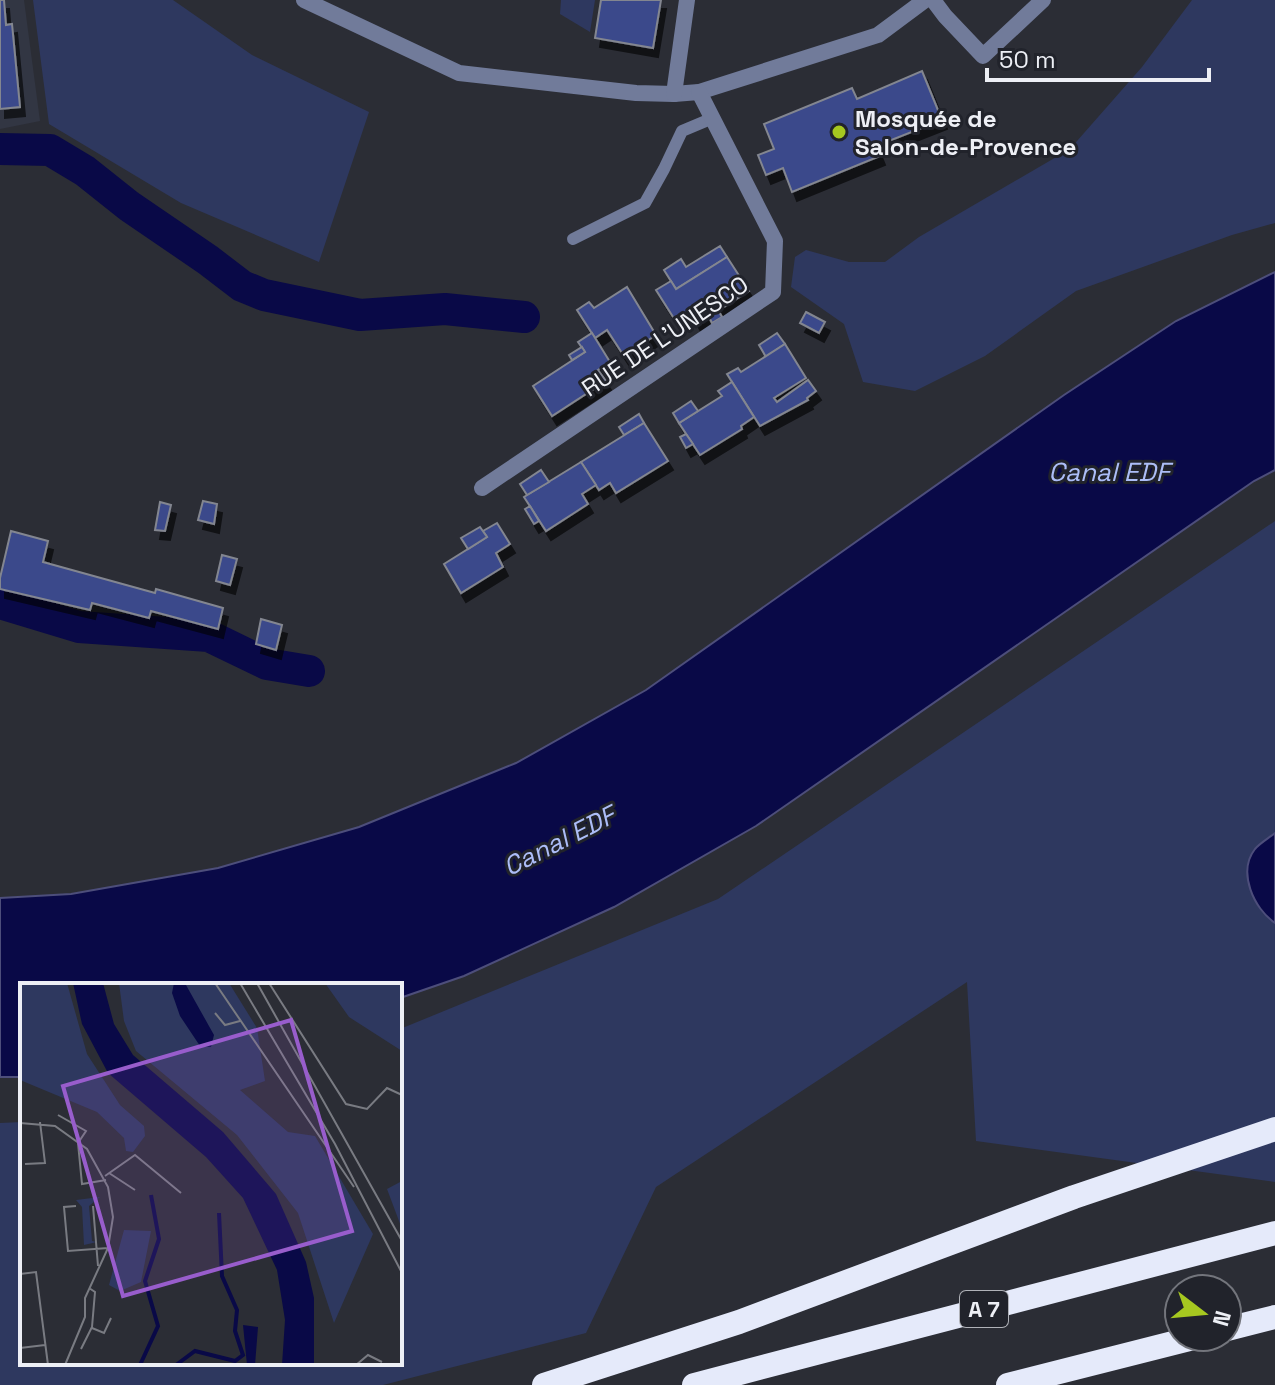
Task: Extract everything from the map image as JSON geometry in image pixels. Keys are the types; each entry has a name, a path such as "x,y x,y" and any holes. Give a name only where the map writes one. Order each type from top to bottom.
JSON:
{"highway":[{"path":"544,1385 739,1322 1074,1197 1275,1129"},
{"name":"A 7","path":"694,1385 1275,1233"},
{"path":"1243,1325 1275,1317"},
{"path":"1008,1385 1163,1346"}],"street":[{"path":"304,0 459,73 636,93 674,94 699,92 878,35 925,0"},
{"path":"674,94 687,0"},
{"path":"933,0 983,56 1043,0"},
{"name":"RUE DE L'UNESCO","path":"482,488 773,292 775,241 699,92"}],"lane":[{"path":"573,239 645,203 682,131 713,118"}],"shaded area":[{"path":"0,0 24,0 40,121 0,129"},
{"path":"33,0 173,0 252,55 369,112 319,262 181,203 49,124"},
{"path":"561,0 595,0 590,32 560,14"},
{"path":"1192,0 1275,0 1275,223 1232,235 1076,291 985,356 915,391 863,382 844,324 791,287 795,257 806,250 849,262 885,262 919,237 1070,149 1142,67"},
{"path":"1275,521 1275,1182 976,1141 967,982 656,1187 586,1333 383,1385 0,1385 0,1123 20,1122 20,1365 402,1365 402,1028 718,899"}],"water":[{"name":"Canal EDF","path":"1275,272 1275,470 1254,481 756,826 614,907 464,976 402,997 402,983 20,983 20,1077 0,1077 0,898 71,894 218,868 359,827 516,763 646,690 1064,395 1176,321"},
{"path":"1275,833 1275,923 1260,909 1250,889 1248,868 1255,849"}],"building":[{"path":"0,0 4,0 6,25 12,24 20,107 0,109"},
{"path":"601,0 661,0 653,48 595,38"},
{"name":"Mosquée de Salon-de-Provence","path":"922,71 942,120 876,146 880,156 792,192 783,168 766,175 758,155 774,149 764,124 852,88 857,99"},
{"path":"720,246 727,257 676,289 664,270 681,259 686,267"},
{"path":"727,257 749,291 697,324 690,312 675,320 656,290 671,281 676,289"},
{"path":"627,287 656,335 624,356 607,330 595,338 577,310 589,302 594,308"},
{"path":"718,310 722,317 712,323 709,317"},
{"path":"806,312 825,322 819,333 800,323"},
{"path":"592,333 610,362 598,370 606,381 552,416 533,386 585,352 578,342"},
{"path":"777,333 785,344 766,357 759,345"},
{"path":"785,344 806,378 774,398 777,402 808,380 816,391 808,400 760,426 727,374 738,368 741,372"},
{"path":"582,347 585,352 572,360 569,355"},
{"path":"732,382 754,417 741,426 742,429 700,455 679,423 722,396 718,391"},
{"path":"691,401 698,411 679,423 673,413"},
{"path":"639,414 644,423 624,435 619,427"},
{"path":"644,423 668,461 616,493 610,483 599,490 581,462"},
{"path":"686,434 693,444 686,448 680,437"},
{"path":"581,462 596,485 582,494 588,504 546,531 524,497"},
{"path":"541,470 549,482 527,495 520,484"},
{"path":"203,501 217,504 214,524 198,520"},
{"path":"160,502 171,505 165,531 155,530"},
{"path":"530,506 539,521 534,524 525,509"},
{"path":"497,523 510,544 496,553 503,567 461,593 444,564 487,537 483,531"},
{"path":"480,527 487,537 468,549 461,538"},
{"path":"11,531 48,541 43,562 223,608 218,629 151,611 149,618 92,603 90,610 0,589"},
{"path":"222,555 237,559 230,585 216,581"},
{"path":"261,619 282,625 276,650 256,644"}],"waterway":[{"path":"0,149 50,150 85,171 242,286 264,295 360,315 445,309 524,317"},
{"path":"0,603 79,627 209,636 267,664 309,671"}],"place":[{"name":"Mosquée de Salon-de-Provence","path":"839,132"}]}
